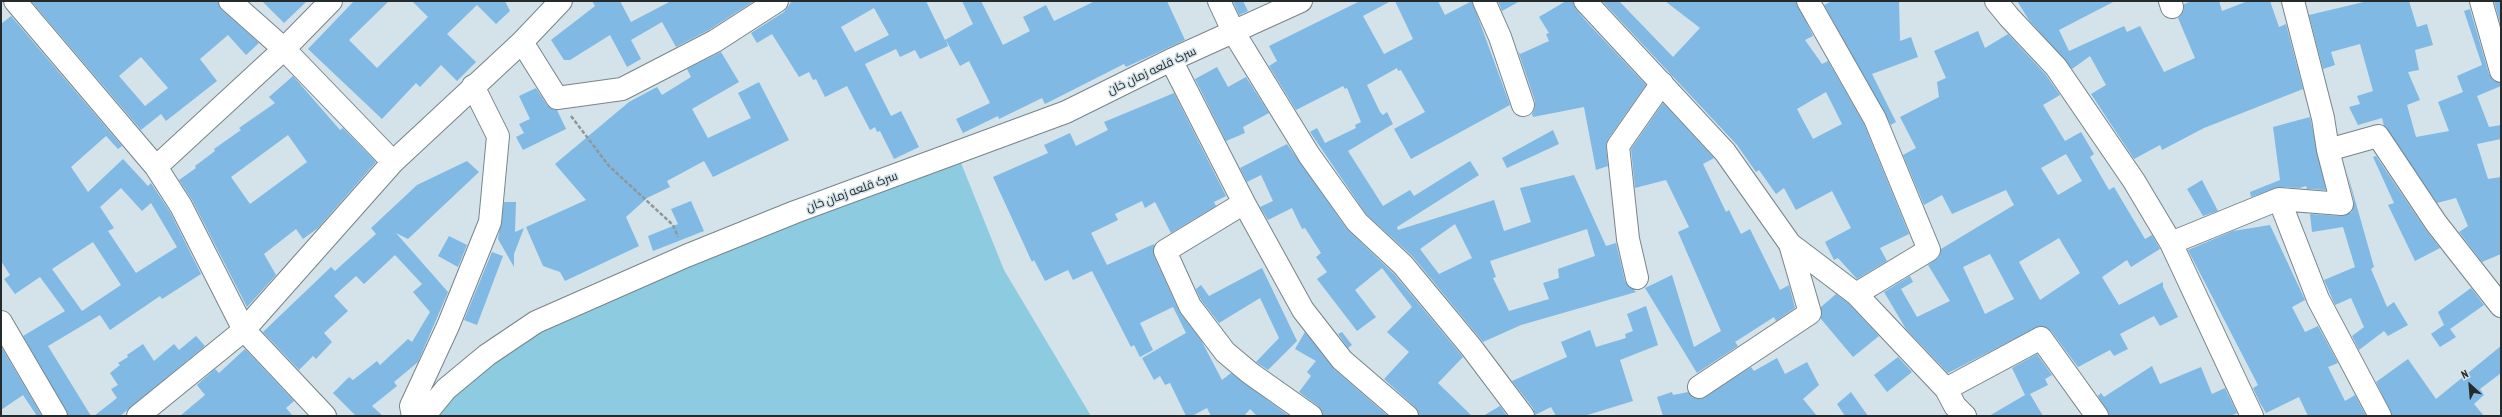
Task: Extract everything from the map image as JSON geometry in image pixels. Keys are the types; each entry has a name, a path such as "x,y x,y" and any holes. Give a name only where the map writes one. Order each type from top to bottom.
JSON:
{"street":[{"path":"15,1 156,168 181,206 244,330 321,414"},
{"path":"230,1 284,48 393,162"},
{"path":"156,168 284,48 331,1"},
{"path":"138,416 244,330 393,162 522,42 561,1"},
{"path":"522,42 557,98 622,89 715,41 777,1"},
{"path":"1219,1 1234,33 1309,155 1357,222 1403,265 1471,348 1522,416"},
{"name":"سرک قلعه زمان خان","path":"424,416 446,389 487,355 536,322 686,256 795,212 1066,112 1171,60 1234,33 1301,1"},
{"path":"1484,1 1500,37 1523,105"},
{"path":"1585,1 1725,152 1790,244 1856,294 1953,407 2041,338 2097,416"},
{"path":"1808,1 1875,118 1929,250 1856,294"},
{"path":"1996,1 2008,18 2056,67 2134,181 2171,243 2252,416"},
{"path":"2171,243 2279,199 2342,204 2328,150 2323,118 2293,1"},
{"path":"2481,1 2497,43 2501,71"},
{"path":"1171,60 1244,203 1303,310 1342,360 1407,416"},
{"path":"1637,278 1628,239 1618,146 1662,83"},
{"path":"413,416 411,406 448,326 490,222 498,136 473,86"},
{"path":"2328,150 2378,136 2436,223 2501,306"},
{"path":"2279,199 2318,299 2380,416"},
{"path":"1244,203 1165,251 1190,306 1225,352 1250,373 1312,416"},
{"path":"1699,387 1810,314 1790,244"},
{"path":"1,322 56,416"}],"path":[{"path":"557,98 609,166 673,225 686,256"}],"shaded area":[{"path":"957,153 1004,270 1091,416 424,416 536,322"}],"building":[{"path":"31,1 218,1 222,10 259,43 246,55 228,35 200,59 217,81 166,121 161,114 141,130","holes":["141,57 168,88 145,106 119,76"]},
{"path":"262,1 307,1 284,23"},
{"path":"354,1 389,1 349,40 377,68 428,17 412,1 505,1 510,11 496,24 477,5 447,34 476,62 457,81 441,65 420,87 416,83 382,119 308,49"},
{"path":"592,1 620,1 631,22 671,1 754,1 709,30 676,47 662,22 631,40 641,59 627,67 610,35 570,60 564,60 551,40 595,6"},
{"path":"792,1 926,1 945,40 973,24 962,1 981,1 1003,45 1030,31 1023,17 1046,5 1054,21 1095,1 1167,1 1185,40 1126,67 1124,64 1045,104 1042,98 999,119 998,116 963,133 956,119 990,103 969,61 960,66 946,40 948,46 920,59 915,50 900,57 896,49 865,64 891,116 901,111 919,147 894,159 880,131 877,132 875,127 870,130 847,86 825,97 816,79 813,80 809,72 799,77 772,34 757,43 751,33 784,12","holes":["874,8 889,35 855,52 841,27"]},
{"path":"1233,1 1243,1 1248,11 1239,15"},
{"path":"1360,1 1391,1 1363,16 1384,54 1413,39 1395,1 1438,1 1445,15 1472,1 1510,105 1411,159 1394,129 1425,112 1401,70 1398,71 1397,68 1367,85 1380,112 1383,115 1387,112 1393,124 1348,151 1383,206 1410,190 1414,196 1470,161 1479,175 1397,227 1398,230 1494,200 1504,231 1531,222 1520,188 1574,175 1606,246 1616,243 1625,281 1636,292 1521,325 1483,342 1413,257 1366,214 1310,132 1317,128 1325,143 1356,128 1355,125 1361,122 1347,88 1345,89 1343,86 1296,110 1269,66 1277,61 1269,46","holes":["1455,224 1472,258 1439,274 1420,249","1587,229 1595,256 1558,269 1559,278 1543,283 1549,299 1509,311 1493,278 1496,277 1490,261"]},
{"path":"1498,1 1520,1 1502,11"},
{"path":"1566,1 1573,1 1576,9 1585,20 1646,85 1608,139 1606,147 1608,166 1596,170 1584,107 1533,117 1532,114 1535,108 1535,101 1518,51 1520,54 1549,41 1546,34 1549,33 1539,17"},
{"path":"1619,1 1673,57 1700,28 1665,1 1796,1 1813,36 1805,40 1822,64 1828,61 1864,124 1909,234 1880,248 1887,261 1857,279 1838,258 1834,260 1825,242 1851,228 1832,191 1796,210 1784,188 1776,194 1759,170 1756,172 1737,145 1603,2","holes":["1826,92 1842,124 1813,139 1797,109"]},
{"path":"1832,1 1899,1 1900,41 1911,37 1918,57 1872,74 1896,122 1891,125 1824,5"},
{"path":"2017,1 2115,1 2059,30 2069,51 2124,26 2127,32 2140,26 2164,72 2195,58 2178,18 2184,10 2184,4 2192,1 2219,1 2222,11 2248,1 2270,1 2279,27 2286,24 2303,89 2204,128 2162,150 2160,145 2134,159 2091,94 2106,85 2090,56 2072,69 2029,20"},
{"path":"2368,1 2409,1 2417,27 2427,24 2433,45 2415,50 2419,70 2408,72 2420,100 2407,105 2416,137 2449,131 2438,102 2463,92 2457,76 2482,65 2464,11 2470,9 2489,74 2493,80 2501,83 2501,86 2477,96 2489,127 2501,125 2501,139 2477,144 2488,179 2501,177 2501,254 2482,262 2459,232 2468,226 2456,198 2437,203 2384,126 2382,118 2358,125 2349,107 2360,104 2357,96 2373,91 2360,44 2331,52 2335,65 2323,69 2309,15"},
{"path":"2494,1 2501,1 2501,26"},
{"path":"11,16 122,146 118,149 106,136 71,167 88,192 123,159 148,186 151,183 170,212 201,274 162,299 160,296 110,330 100,315 48,346 91,416 68,416 23,336 65,311 40,277 15,294 4,279 10,275 1,261 1,24","holes":["121,188 142,211 151,203 177,247 136,273 108,231 114,228 100,207","93,242 121,285 82,311 52,269"]},
{"path":"1978,31 1985,48 2008,34 2046,75 2060,95 2043,105 2065,141 2081,132 2094,154 2090,157 2109,190 2114,187 2145,239 2152,235 2160,249 2131,267 2127,260 2102,277 2119,305 2163,282 2163,287 2178,317 2160,326 2154,316 2120,334 2128,349 2114,356 2110,350 2078,367 2051,331 2040,326 1948,373 1906,329 1884,292 1910,276 1913,282 1901,289 1917,317 1950,301 1928,265 1939,257 1941,249 2014,205 2006,190 1952,214 1942,195 1924,205 1903,155 1916,148 1900,117 1939,97 1937,82 1946,78 1934,51","holes":["2066,154 2082,181 2058,195 2041,168","2059,238 2080,273 2040,300 2019,262","1990,254 2014,299 1985,314 1963,267"]},
{"path":"721,52 739,82 692,109 708,138 751,118 738,93 759,82 789,140 713,177 704,161 667,181 670,187 647,198 626,217 639,246 565,281 560,272 543,266 526,227 586,200 555,164 629,102 657,87 662,95 691,77 687,69"},
{"path":"1217,67 1228,87 1246,77 1269,113 1243,127 1245,133 1226,141 1195,79"},
{"path":"293,76 340,130 343,128 376,162 318,228 303,239 296,229 264,254 276,275 247,307 192,200 179,180 196,168 195,166 215,151 214,149 241,130 239,128 275,103 269,97","holes":["288,135 307,162 250,204 231,177"]},
{"path":"536,88 547,105 557,110 566,129 523,150 516,137 524,133 519,124 530,119 519,96"},
{"path":"1174,93 1226,196 1214,202 1216,206 1171,233 1155,202 1145,208 1142,201 1115,214 1118,220 1091,233 1107,265 1154,244 1154,256 1179,311 1201,340 1222,380 1231,373 1289,416 1257,416 1250,409 1244,416 1211,416 1207,408 1192,416 1186,416 1170,383 1165,385 1160,376 1154,380 1142,358 1186,333 1173,307 1140,323 1153,350 1140,357 1134,345 1131,347 1092,271 1073,280 1068,270 1045,281 1034,260 1032,262 993,177 1048,153 1044,145 1070,133 1076,146 1108,130 1104,122"},
{"path":"1663,103 1714,158 1703,164 1726,212 1729,210 1741,234 1750,229 1780,290 1789,285 1795,308 1776,321 1774,317 1735,342 1738,346 1697,373 1645,288 1672,275 1694,347 1721,331 1678,232 1689,227 1666,180 1635,188 1631,149"},
{"path":"2310,117 2326,190 2307,189 2306,186 2300,188 2280,187 2251,197 2250,192 2280,180 2273,127"},
{"path":"1553,130 1559,144 1507,168 1502,158"},
{"path":"1287,144 1347,229 1394,274 1463,357 1438,383 1472,416 1419,416 1415,407 1384,379 1409,352 1387,332 1412,307 1382,268 1355,290 1376,317 1357,331 1317,279 1327,272 1316,257 1321,253 1305,228 1302,229 1292,208 1268,220 1260,207 1273,201 1261,175 1247,182 1240,168"},
{"path":"2376,156 2426,230 2440,248 2415,261 2388,205 2394,203 2373,157"},
{"path":"467,161 479,172 408,239 396,233 448,292 418,362 394,382 397,386 372,406 383,416 356,416 333,393 349,377 353,380 377,361 380,365 408,339 412,342 430,312 413,292 422,284 395,255 364,284 356,276 334,296 348,311 324,333 332,342 316,359 313,356 299,370 263,332 331,267 335,271 376,234 371,228 417,185"},
{"path":"2346,168 2374,267 2371,269 2387,307 2394,302 2408,325 2388,336 2384,331 2359,350 2352,336 2364,327 2351,298 2335,305 2324,280 2355,267 2343,227 2312,232 2310,214 2341,216 2352,212 2354,201"},
{"path":"2202,180 2218,211 2203,216 2187,189"},
{"path":"691,201 704,231 653,251 648,236 678,224 671,209"},
{"path":"504,202 516,202 515,232 524,228 514,254 514,267 498,239"},
{"path":"2270,225 2305,300 2292,307 2305,332 2318,326 2338,363 2328,367 2345,401 2355,395 2366,416 2308,416 2299,397 2266,413 2260,403 2253,388 2258,385 2188,250 2233,231"},
{"path":"449,236 467,245 458,267 438,256"},
{"path":"492,252 503,256 477,325 464,320"},
{"path":"1262,268 1297,341 1268,370 1256,362 1279,338 1260,298 1219,323 1201,300 1196,289 1201,285 1209,296"},
{"path":"2471,288 2484,305 2450,329 2456,337 2440,347 2431,334 2444,325 2438,312"},
{"path":"1836,294 1848,303 1879,336 1853,357 1821,319 1821,307"},
{"path":"1646,306 1658,345 1620,360 1633,401 1584,416 1556,416 1551,407 1535,415 1533,408 1512,381 1567,357 1561,342 1590,330 1596,347 1626,338 1625,334 1633,331 1627,314"},
{"path":"1305,332 1334,369 1388,416 1323,416 1318,406 1299,392 1311,376 1307,372 1316,361 1295,349"},
{"path":"1342,332 1352,345 1348,348 1338,334"},
{"path":"196,336 205,346 120,416 94,416 117,398 111,389 118,385 110,373 120,365 118,363 128,357 127,355 143,344 154,361 174,344 179,350"},
{"path":"2501,346 2501,373 2480,389 2484,395 2474,404 2484,416 2392,416 2376,382 2408,359 2436,399"},
{"path":"2,348 42,416 37,416 23,395 1,410"},
{"path":"245,349 294,401 286,408 293,416 180,416 205,395 197,385 215,369 219,373"},
{"path":"2037,354 2052,375 2045,379 2048,385 2030,394 2043,416 1989,416 2025,395 2012,368"},
{"path":"1898,357 1912,372 1887,392 1874,375"},
{"path":"1777,358 1785,374 1807,362 1819,385 1803,399 1817,416 1663,416 1657,397 1672,392 1673,395 1688,392 1693,398 1700,399 1751,367 1754,371"},
{"path":"2152,366 2160,384 2201,367 2212,394 2225,388 2237,413 2230,416 2109,416 2098,396 2101,393 2104,397"},
{"path":"1851,392 1868,416 1845,416 1837,404"},
{"path":"1500,406 1507,416 1483,416"}]}
